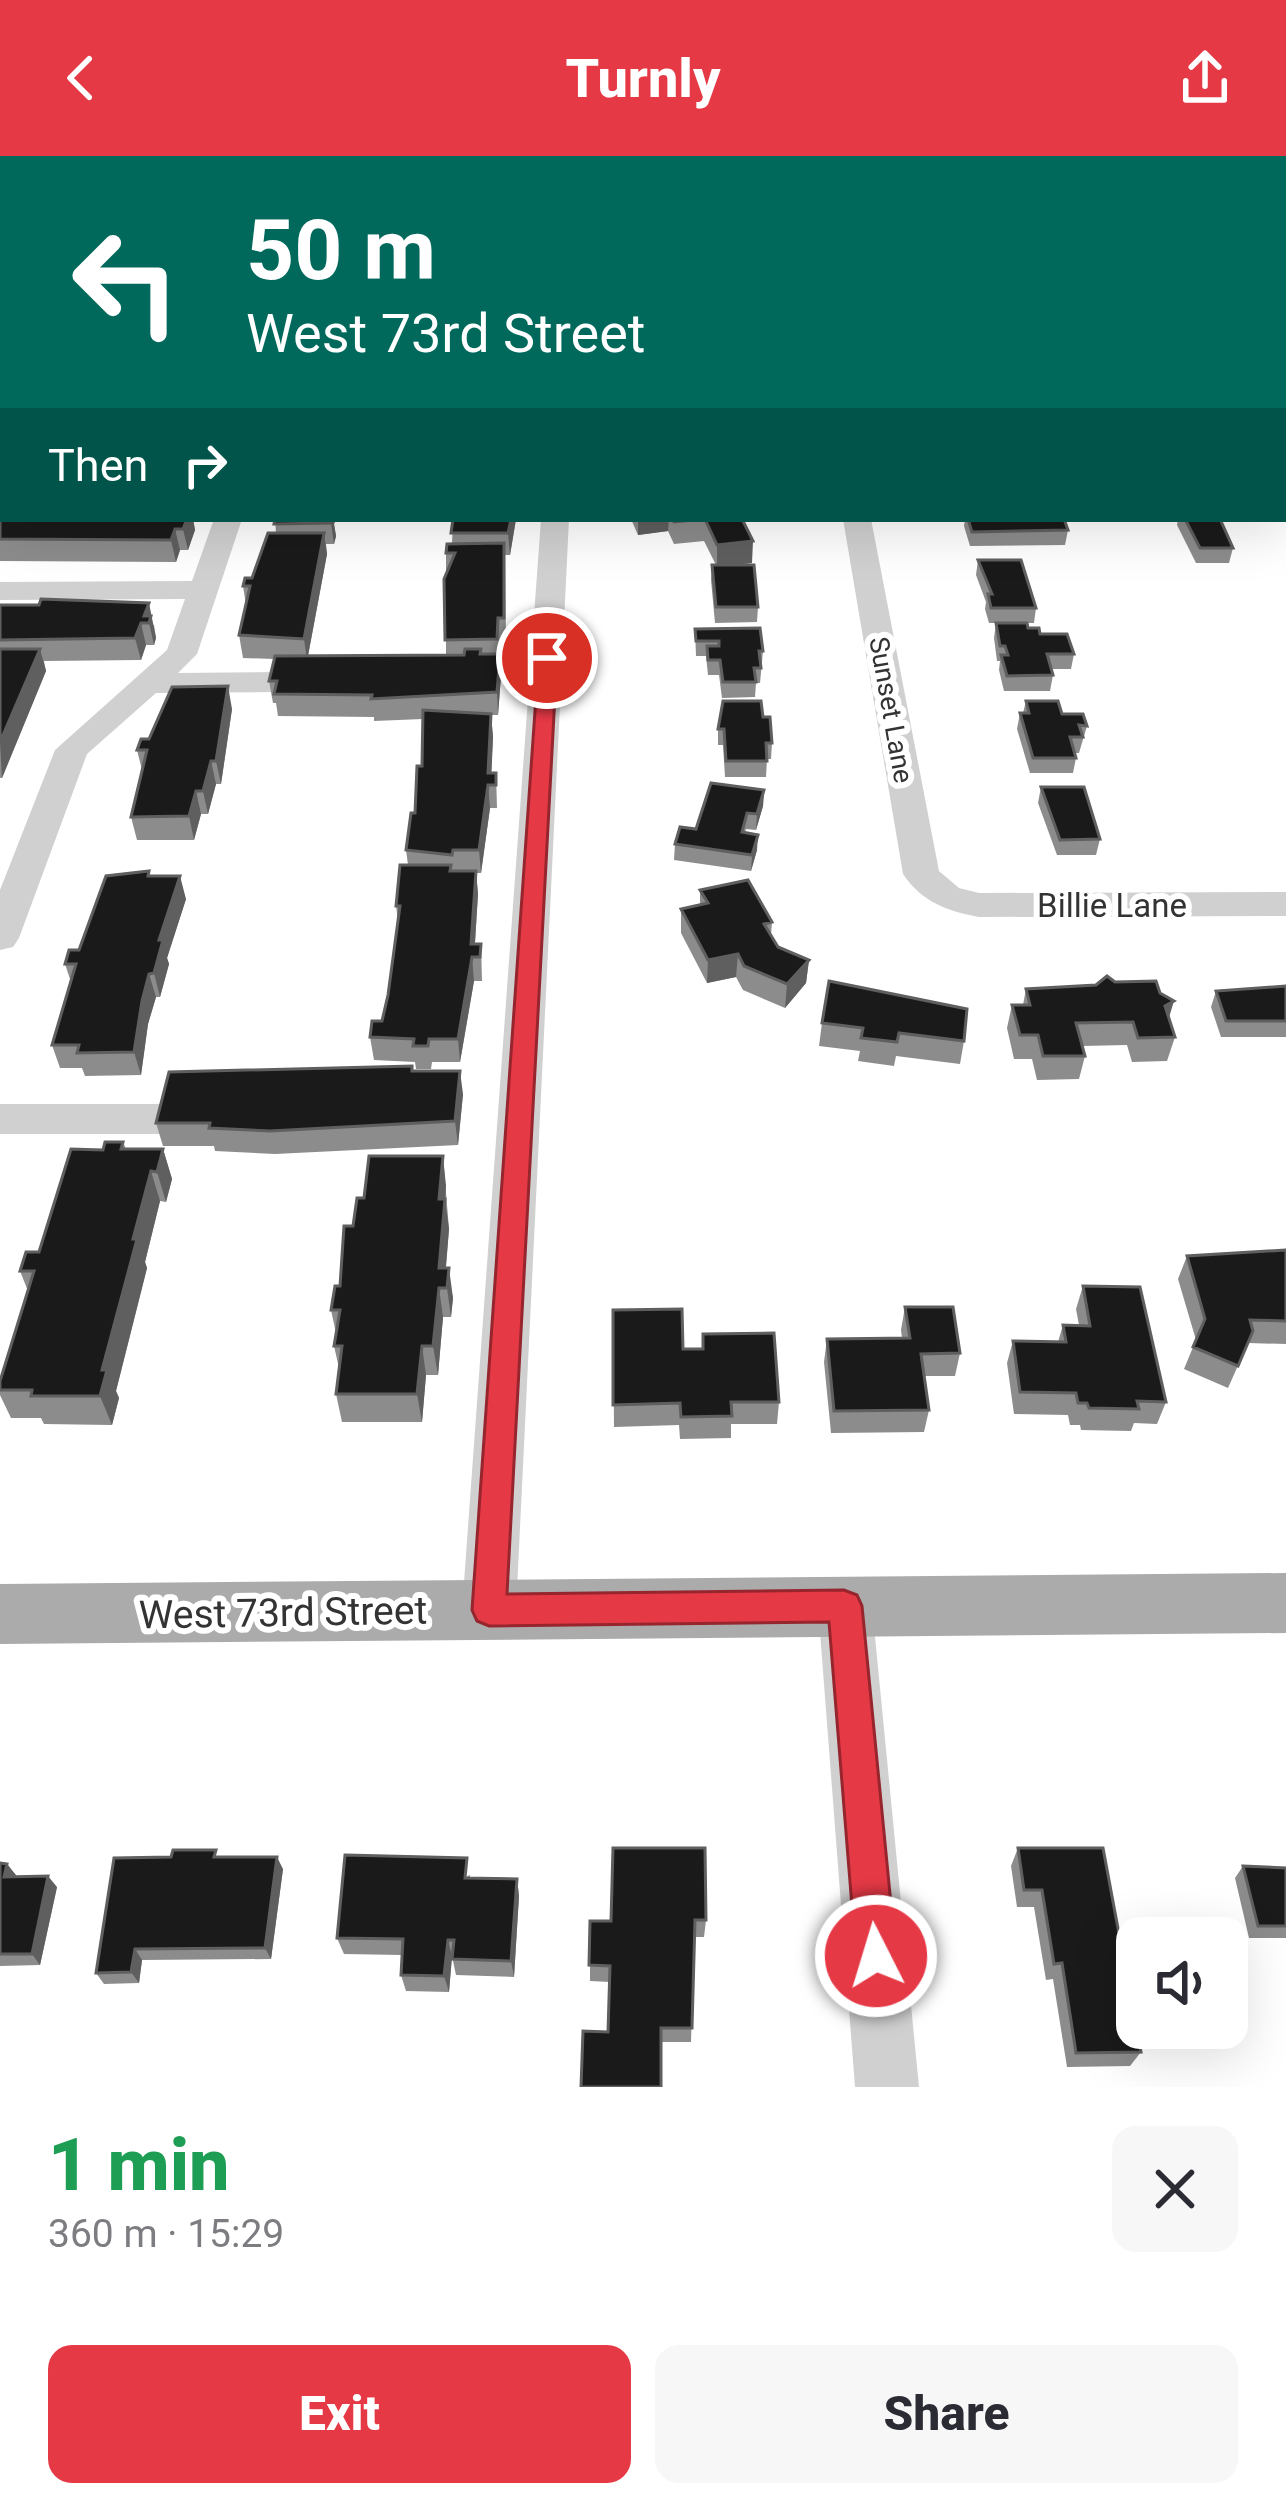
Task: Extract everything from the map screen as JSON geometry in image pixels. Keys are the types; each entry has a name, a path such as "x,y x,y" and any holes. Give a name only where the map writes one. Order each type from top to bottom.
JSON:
{"main road":[{"name":"West 73rd Street","path":"0,1614 1286,1603"}],"street":[{"path":"0,938 9,892 72,750 181,654 227,522"},
{"path":"489,1610 555,522"},
{"name":"Sunset Lane","path":"858,522 921,874 939,894"},
{"path":"0,591 205,590"},
{"path":"147,683 278,682"},
{"name":"Billie Lane","path":"939,894 979,905 1286,904"},
{"path":"0,1119 160,1119"},
{"path":"844,1606 887,2087"}],"building":[{"path":"0,522 186,522 183,529 175,529 171,540 0,539"},
{"path":"453,522 510,522 508,533 451,533"},
{"path":"706,522 744,522 753,541 717,545"},
{"path":"969,522 1065,522 1068,530 972,532"},
{"path":"1187,522 1221,522 1233,548 1200,548"},
{"path":"268,533 324,533 304,639 239,635 250,586 243,586 245,578 252,578"},
{"path":"504,543 504,618 498,618 497,639 445,640 444,579 455,553 446,553 447,544"},
{"path":"978,560 1021,560 1036,608 991,608 988,594 992,594"},
{"path":"712,565 754,565 758,607 716,607"},
{"path":"41,599 149,603 144,616 151,616 149,623 141,623 135,638 0,640 0,605 39,605"},
{"path":"996,623 1027,623 1028,628 1039,628 1040,634 1067,634 1074,654 1047,654 1053,675 1007,676 1001,655 1008,655 1005,646 1000,646"},
{"path":"760,628 763,651 759,651 761,668 754,668 756,682 723,682 720,660 708,660 707,646 719,646 719,641 696,641 695,629"},
{"path":"0,649 40,649 0,742"},
{"path":"465,649 500,654 497,692 371,699 372,695 274,694 277,681 269,681 275,656 464,655"},
{"path":"228,686 216,761 211,761 203,791 196,791 189,816 131,817 147,750 137,750 141,739 149,739 172,687"},
{"path":"723,701 761,701 763,717 770,717 772,743 766,743 767,761 726,761 724,729 718,729"},
{"path":"1026,701 1058,701 1062,714 1083,714 1087,726 1079,725 1083,737 1070,737 1076,758 1033,758 1020,713 1029,713"},
{"path":"423,710 491,714 488,773 496,773 496,785 488,785 479,850 453,850 452,855 406,850 411,813 415,813 417,766 422,766"},
{"path":"711,783 764,790 757,814 747,813 742,832 758,835 752,855 675,844 680,827 696,829"},
{"path":"1041,787 1084,787 1100,839 1060,840"},
{"path":"400,865 451,865 450,871 476,871 471,944 481,944 480,957 472,957 458,1039 429,1039 428,1046 413,1046 414,1039 370,1037 372,1021 382,1021 388,995 400,906 396,906"},
{"path":"149,871 148,876 180,876 159,940 163,940 154,973 149,974 134,1052 77,1053 79,1045 52,1045 76,964 65,964 69,950 79,950 106,876"},
{"path":"748,880 772,922 764,924 778,947 809,960 787,984 744,966 738,954 708,960 681,909 708,903 700,890"},
{"path":"1107,976 1115,982 1156,981 1160,993 1174,1001 1165,1006 1175,1037 1138,1038 1133,1022 1076,1023 1085,1056 1043,1056 1038,1035 1020,1035 1012,1005 1030,1005 1026,989 1096,985"},
{"path":"829,981 967,1009 964,1041 899,1033 897,1042 861,1038 863,1028 822,1023"},
{"path":"1286,986 1286,1021 1226,1021 1216,991"},
{"path":"412,1066 412,1071 460,1071 455,1121 270,1131 209,1128 210,1123 156,1123 169,1072"},
{"path":"105,1142 123,1142 121,1149 163,1149 157,1172 151,1171 133,1239 137,1239 102,1370 107,1370 100,1396 31,1396 32,1390 0,1390 34,1271 20,1271 26,1252 39,1252 71,1149 103,1150"},
{"path":"369,1156 443,1156 439,1268 449,1268 447,1288 439,1288 433,1346 422,1346 417,1394 336,1394 342,1346 334,1346 340,1310 331,1310 335,1286 340,1286 344,1226 353,1226 357,1198 364,1198"},
{"path":"1286,1250 1286,1321 1250,1320 1253,1331 1238,1366 1193,1347 1205,1319 1187,1256"},
{"path":"1083,1286 1140,1287 1166,1402 1137,1401 1139,1409 1089,1408 1087,1403 1078,1403 1076,1393 1020,1392 1013,1341 1066,1342 1063,1325 1090,1326"},
{"path":"905,1307 953,1307 960,1353 921,1354 929,1410 834,1411 827,1339 910,1338"},
{"path":"682,1309 683,1349 703,1349 703,1334 774,1333 779,1402 731,1402 732,1416 681,1417 680,1403 613,1405 613,1310"},
{"path":"613,1848 705,1848 706,1920 695,1920 692,2028 661,2028 661,2087 581,2087 583,2031 608,2032 610,1966 589,1965 590,1921 611,1921"},
{"path":"1018,1848 1103,1848 1116,1918 1116,2049 1141,2052 1076,2053 1062,1963 1054,1964 1042,1890 1024,1890"},
{"path":"173,1850 216,1850 214,1857 277,1857 265,1948 135,1949 131,1972 96,1973 114,1858 171,1857"},
{"path":"345,1855 467,1858 465,1878 517,1879 511,1961 452,1959 454,1940 448,1940 444,1976 401,1975 403,1939 337,1938"},
{"path":"0,1863 7,1864 4,1877 48,1876 32,1954 0,1954"},
{"path":"1243,1866 1286,1868 1286,1926 1258,1926"}],"route":[{"path":"547,658 489,1610 844,1606 876,1956"}]}
